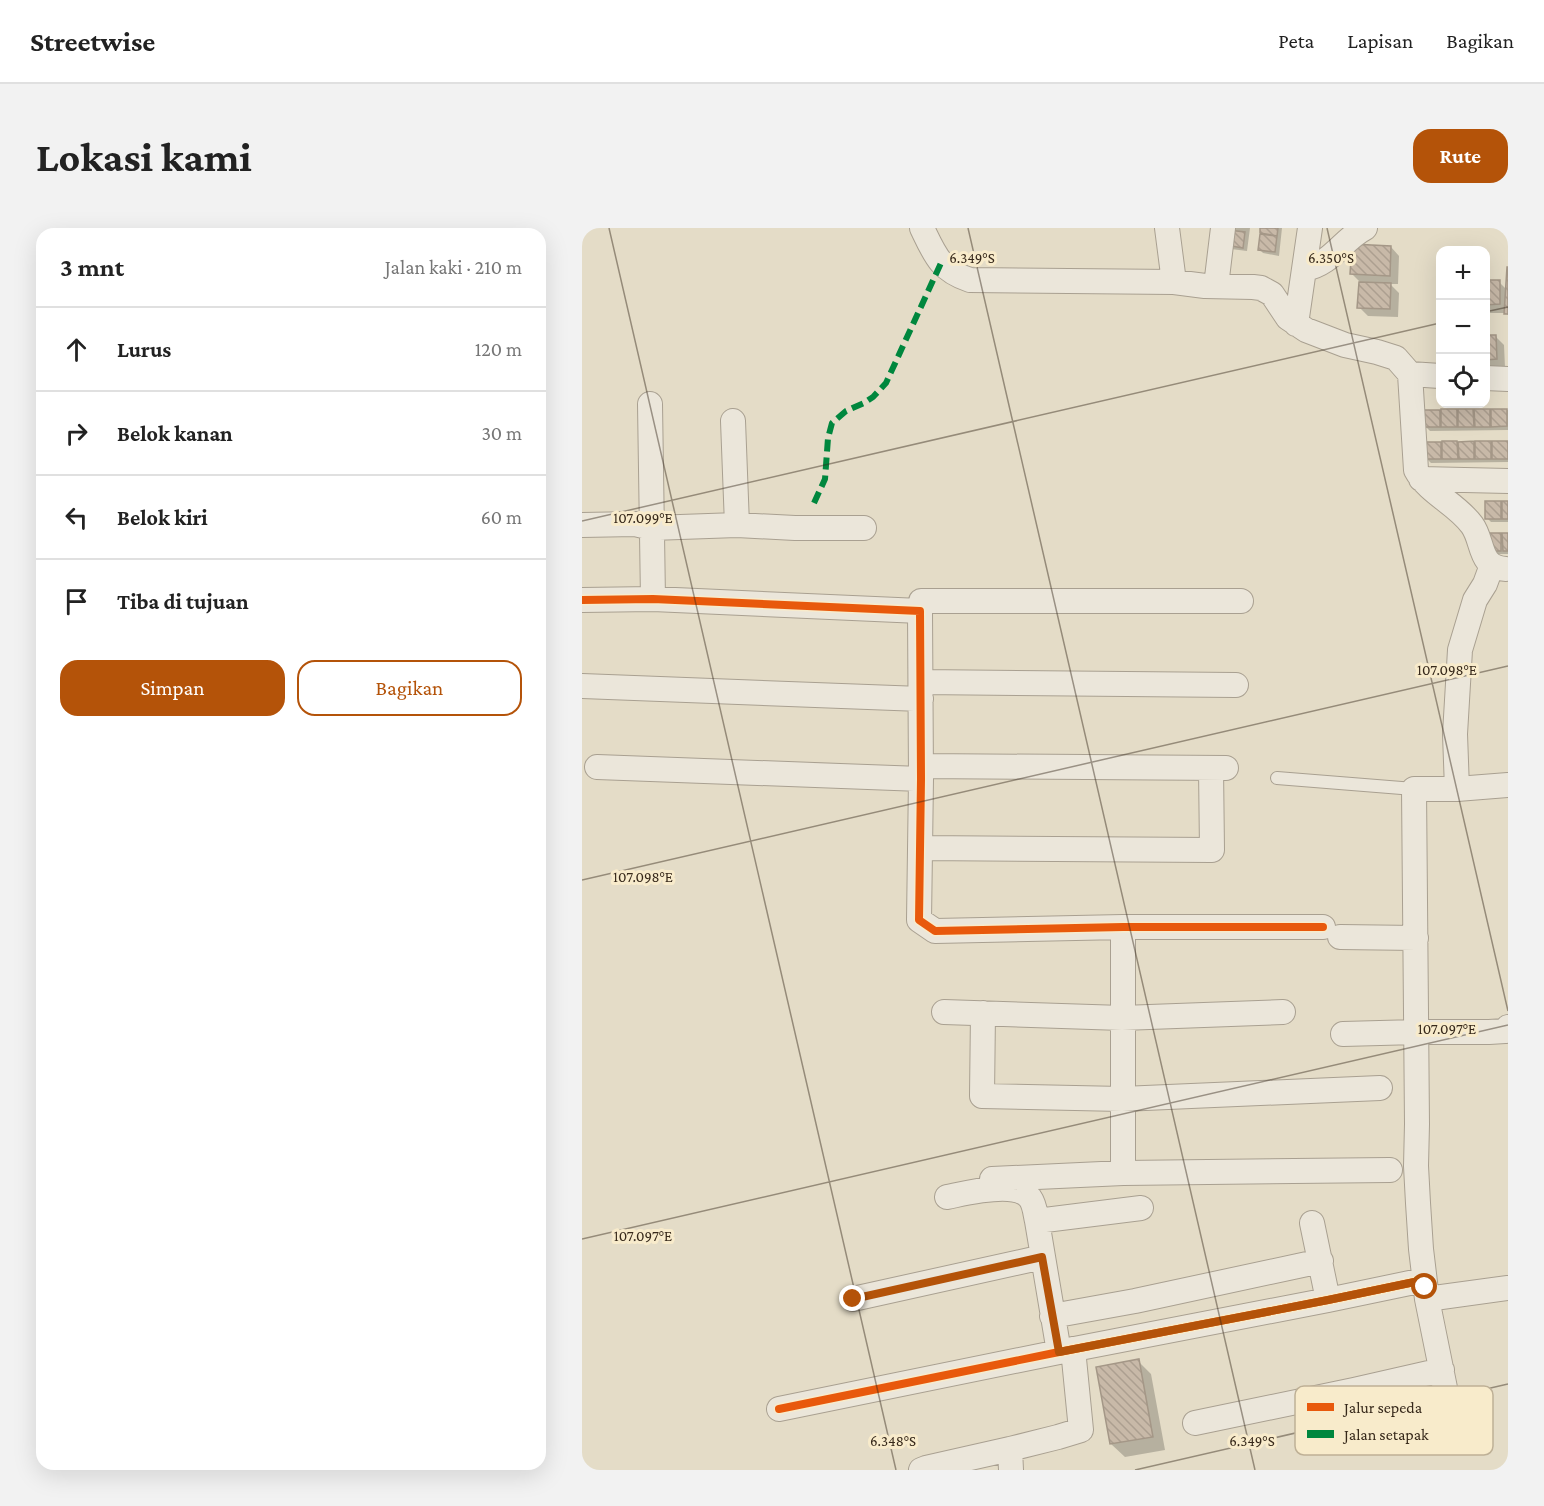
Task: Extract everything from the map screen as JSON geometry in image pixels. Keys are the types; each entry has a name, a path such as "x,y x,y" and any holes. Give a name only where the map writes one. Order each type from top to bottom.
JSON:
{"street":[{"path":"922,228 941,263 951,272 970,280 1174,282 1253,287 1272,294 1288,318 1306,330 1345,345 1396,358 1410,374 1415,467 1427,486 1471,523 1484,555 1500,567 1475,600 1460,650 1455,734 1457,789"},
{"path":"1167,228 1174,282"},
{"path":"1216,286 1222,228"},
{"path":"1296,324 1310,228"},
{"path":"1304,269 1321,264 1356,232 1365,228"},
{"path":"1410,374 1436,376"},
{"path":"1490,378 1508,379"},
{"path":"650,404 653,599"},
{"path":"733,421 737,525"},
{"path":"1421,479 1508,481"},
{"path":"582,525 635,524 652,528 737,525 864,528"},
{"path":"582,600 653,599 920,611"},
{"path":"1241,601 921,601 920,920 935,931 1123,927 1332,932 1416,938"},
{"path":"582,686 921,690 1236,685"},
{"path":"597,766 921,773 1219,768 1212,850 920,848"},
{"path":"1399,1386 1444,1382 1426,1289 1419,1226 1416,1166 1414,789 1457,789 1508,785"},
{"path":"1123,927 1123,1173"},
{"path":"944,1012 1122,1018 1283,1012"},
{"path":"983,1013 982,1096 1122,1099 1380,1088"},
{"path":"1343,1034 1489,1032 1505,1031 1508,1027"},
{"path":"992,1179 1123,1173 1390,1170"},
{"path":"921,1470 1011,1460 1058,1437 1081,1430 1066,1351 1052,1316 1032,1200 1018,1191 996,1189 946,1197"},
{"path":"1037,1221 1142,1208"},
{"path":"1312,1223 1328,1300"},
{"path":"853,1299 1042,1257"},
{"path":"1052,1316 1135,1301 1321,1261"},
{"path":"779,1409 1328,1300 1426,1289 1508,1288"},
{"path":"1195,1423 1295,1402"}],"lane":[{"path":"1277,778 1414,789"}],"building":[{"path":"1260,228 1278,228 1277,236 1260,233"},
{"path":"1228,230 1245,232 1243,248 1226,245"},
{"path":"1260,234 1277,236 1275,252 1258,250"},
{"path":"1352,244 1391,246 1390,276 1350,274"},
{"path":"1507,267 1508,314 1504,314"},
{"path":"1490,280 1500,280 1500,304 1490,305"},
{"path":"1359,282 1391,283 1390,309 1357,308"},
{"path":"1490,335 1496,335 1497,359 1490,360"},
{"path":"1441,409 1457,409 1457,427 1441,427"},
{"path":"1458,409 1473,409 1474,427 1458,427"},
{"path":"1474,409 1490,409 1490,427 1475,427"},
{"path":"1491,409 1507,409 1507,426 1491,427"},
{"path":"1424,410 1440,410 1440,427 1424,427"},
{"path":"1442,441 1457,441 1458,459 1442,459"},
{"path":"1474,441 1474,459 1459,459 1458,442"},
{"path":"1475,441 1491,441 1491,459 1475,459"},
{"path":"1492,441 1508,441 1508,459 1492,459"},
{"path":"1425,442 1441,442 1441,459 1425,459"},
{"path":"1485,501 1501,501 1501,519 1485,519"},
{"path":"1502,501 1508,501 1508,519 1502,519"},
{"path":"1486,533 1501,533 1501,551 1486,551"},
{"path":"1502,533 1508,533 1508,551 1503,551"},
{"path":"1139,1359 1153,1437 1110,1444 1096,1367"}],"marked path":[{"path":"814,503 825,479 828,438 832,423 846,411 873,397 886,383 941,263"}],"cycle path":[{"path":"582,600 653,599 920,611 919,920 935,931 1123,927 1323,927"},
{"path":"779,1409 1424,1280"}],"route":[{"path":"853,1299 1042,1257 1059,1352 1424,1280 1425,1287"}]}
